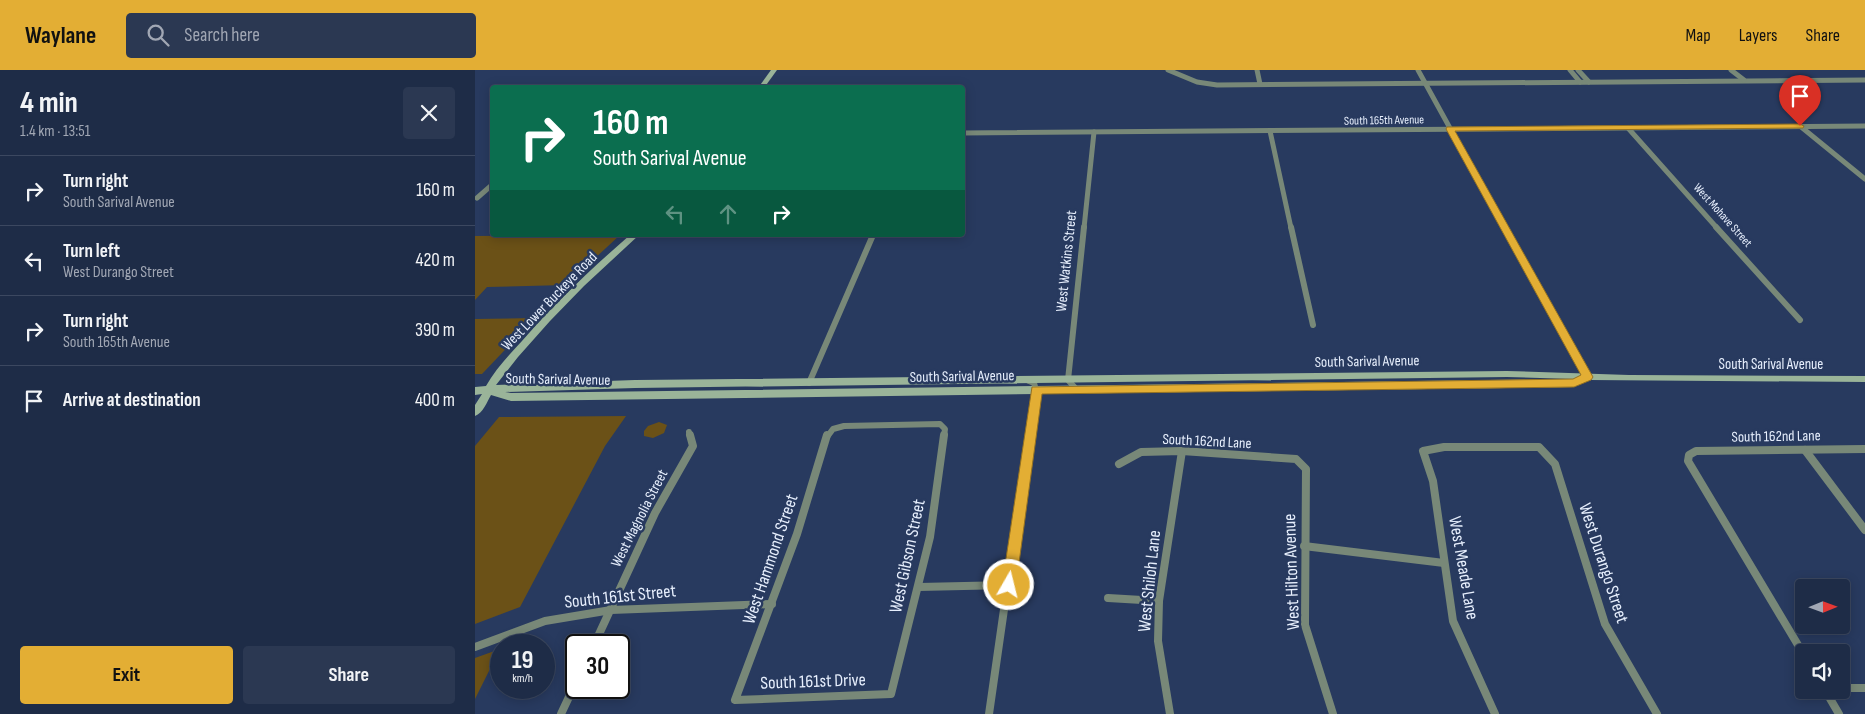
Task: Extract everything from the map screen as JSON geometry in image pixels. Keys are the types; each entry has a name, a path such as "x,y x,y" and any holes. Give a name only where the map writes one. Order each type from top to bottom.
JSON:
{"main road":[{"path":"763,85 774,70"},
{"name":"West Lower Buckeye Road","path":"487,391 514,356 555,311 633,237"},
{"name":"South Sarival Avenue","path":"475,391 487,391 511,397 1067,380 1507,374 1567,374 1587,377 1865,379"},
{"name":"South Sarival Avenue","path":"807,388 1077,390 1574,383 1587,377"},
{"path":"475,399 487,391"},
{"path":"475,412 481,406 487,391"}],"street":[{"path":"1168,70 1197,82 1217,85 1865,80"},
{"path":"1257,70 1260,84"},
{"path":"1418,70 1587,377"},
{"path":"1731,70 1744,81"},
{"path":"1572,72 1580,82"},
{"path":"1572,72 1580,72 1589,82"},
{"path":"1800,126 1865,179"},
{"name":"South 165th Avenue","path":"965,133 1865,126"},
{"name":"West Mohave Street","path":"1628,128 1800,320"},
{"path":"1270,131 1313,324"},
{"name":"West Watkins Street","path":"1067,380 1094,132"},
{"path":"477,198 490,187"},
{"path":"807,388 872,237"},
{"path":"1067,380 1077,390"},
{"path":"989,714 1036,390 1034,383 1029,381"},
{"name":"West Hammond Street","path":"735,700 797,534 827,436 833,429 844,426 941,424"},
{"name":"West Gibson Street","path":"891,694 931,537 945,429 941,424"},
{"name":"West Magnolia Street","path":"599,634 655,513 693,446 689,432"},
{"name":"West Durango Street","path":"1423,451 1445,447 1539,447 1555,464 1605,624 1657,714"},
{"name":"South 162nd Lane","path":"1797,644 1688,461 1689,455 1696,451 1865,449"},
{"path":"1805,450 1865,530"},
{"name":"South 162nd Lane","path":"1119,464 1141,452 1182,451 1296,459"},
{"name":"West Shiloh Lane","path":"1171,714 1158,641 1159,602 1182,451"},
{"name":"West Meade Lane","path":"1423,451 1433,481 1453,621 1495,714"},
{"name":"West Hilton Avenue","path":"1296,459 1306,469 1304,546 1305,626 1333,714"},
{"path":"1304,546 1444,563"},
{"path":"919,587 1009,585"},
{"path":"1108,598 1159,602"},
{"name":"South 161st Street","path":"475,646 545,621 611,610 707,604 772,604"},
{"path":"1850,688 1865,688"},
{"name":"South 161st Drive","path":"735,700 891,694"},
{"path":"561,714 568,699"},
{"path":"1830,699 1839,714"}],"shaded area":[{"path":"475,236 618,237 566,285 487,287 475,300"},
{"path":"535,318 482,374 475,374 475,319"},
{"path":"626,416 605,446 520,607 475,624 475,446 499,417"},
{"path":"659,422 667,425 664,433 653,438 644,436 644,431 648,426"},
{"path":"490,653 490,669 475,699 475,658"}],"route":[{"path":"1009,585 1036,390 1574,383 1587,377 1449,129 1800,126"}]}
